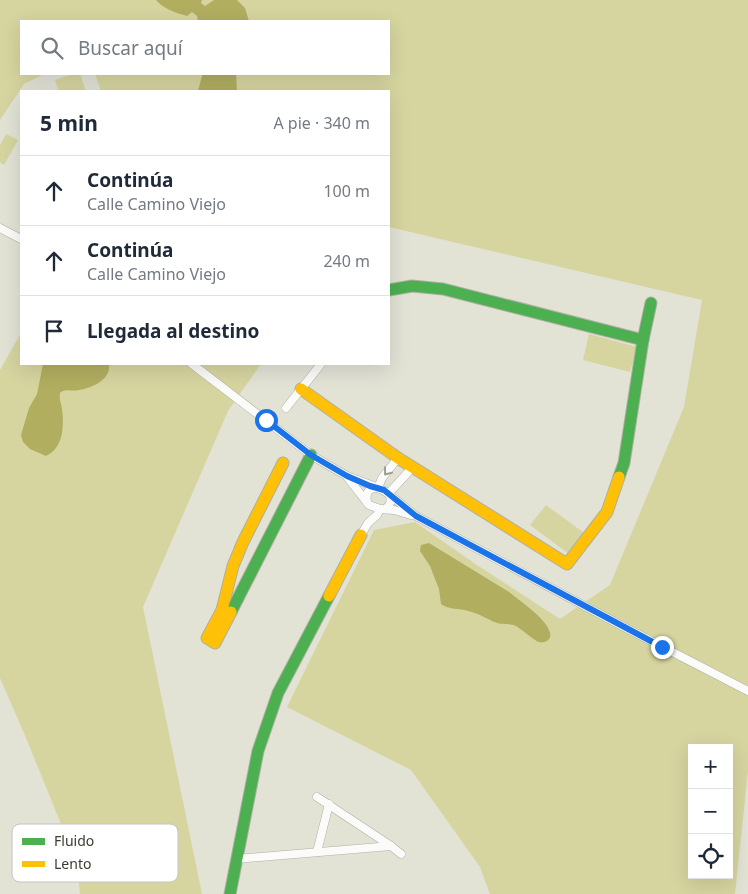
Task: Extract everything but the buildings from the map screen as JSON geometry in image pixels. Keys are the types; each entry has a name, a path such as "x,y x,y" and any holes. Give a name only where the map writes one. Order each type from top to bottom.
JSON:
{"street":[{"path":"0,228 20,238"},
{"path":"390,290 412,286 443,290 643,340"},
{"path":"301,388 412,468 567,564 607,512 624,463 643,340 651,303"},
{"path":"193,365 311,455 347,476 384,490 416,516 748,691"},
{"path":"286,408 320,365"},
{"path":"283,463 242,542 233,566 222,610 207,638 215,643 311,455"},
{"path":"361,536 368,504 366,497 368,492 377,488 382,478 398,458"},
{"path":"389,494 412,468"},
{"path":"347,476 368,504 416,516"},
{"path":"230,894 258,751 278,693 368,523 382,509 389,507 391,500 389,494"},
{"path":"317,796 400,854"},
{"path":"317,852 329,804"},
{"path":"236,859 390,846"}],"shaded area":[{"path":"0,0 748,0 748,771 735,894 490,894 480,867 411,770 287,707 374,530 415,522 560,619 610,585 684,407 702,300 390,227 390,90 101,90 95,75 390,75 390,20 20,20 20,75 42,75 24,84 0,120"},
{"path":"156,0 202,0 201,3 205,6 214,0 237,0 245,8 249,20 198,20 197,16 192,12 187,16 179,14"},
{"path":"69,75 80,75 86,90 59,90 55,80"},
{"path":"236,75 237,90 198,90 202,76"},
{"path":"6,134 18,140 4,165 0,162 0,145"},
{"path":"589,334 637,347 630,372 583,360"},
{"path":"20,335 20,365 260,365 228,411 143,607 202,894 80,894 79,882 178,882 178,824 61,824 0,678 0,370"},
{"path":"43,365 109,365 107,375 95,385 60,393 63,422 62,436 56,448 46,456 30,449 23,442 21,435 29,408 37,394"},
{"path":"546,505 584,533 569,554 530,525"},
{"path":"429,543 509,592 525,604 547,625 550,631 548,640 539,642 514,625 497,623 475,613 441,604 439,589 430,566 420,551 421,545"}],"traffic: fast":[{"path":"390,290 412,286 443,289 643,340"},
{"path":"619,477 624,463 643,340 651,303"},
{"path":"231,612 311,455"},
{"path":"230,894 258,751 278,693 329,596"}],"traffic: slow":[{"path":"301,389 398,458 567,564 607,512 619,477"},
{"path":"231,612 215,643 207,638 222,610 233,566 243,542 283,463"},
{"path":"329,596 361,535"}],"route":[{"path":"266,420 311,455 347,476 384,490 416,516 662,647"}]}
